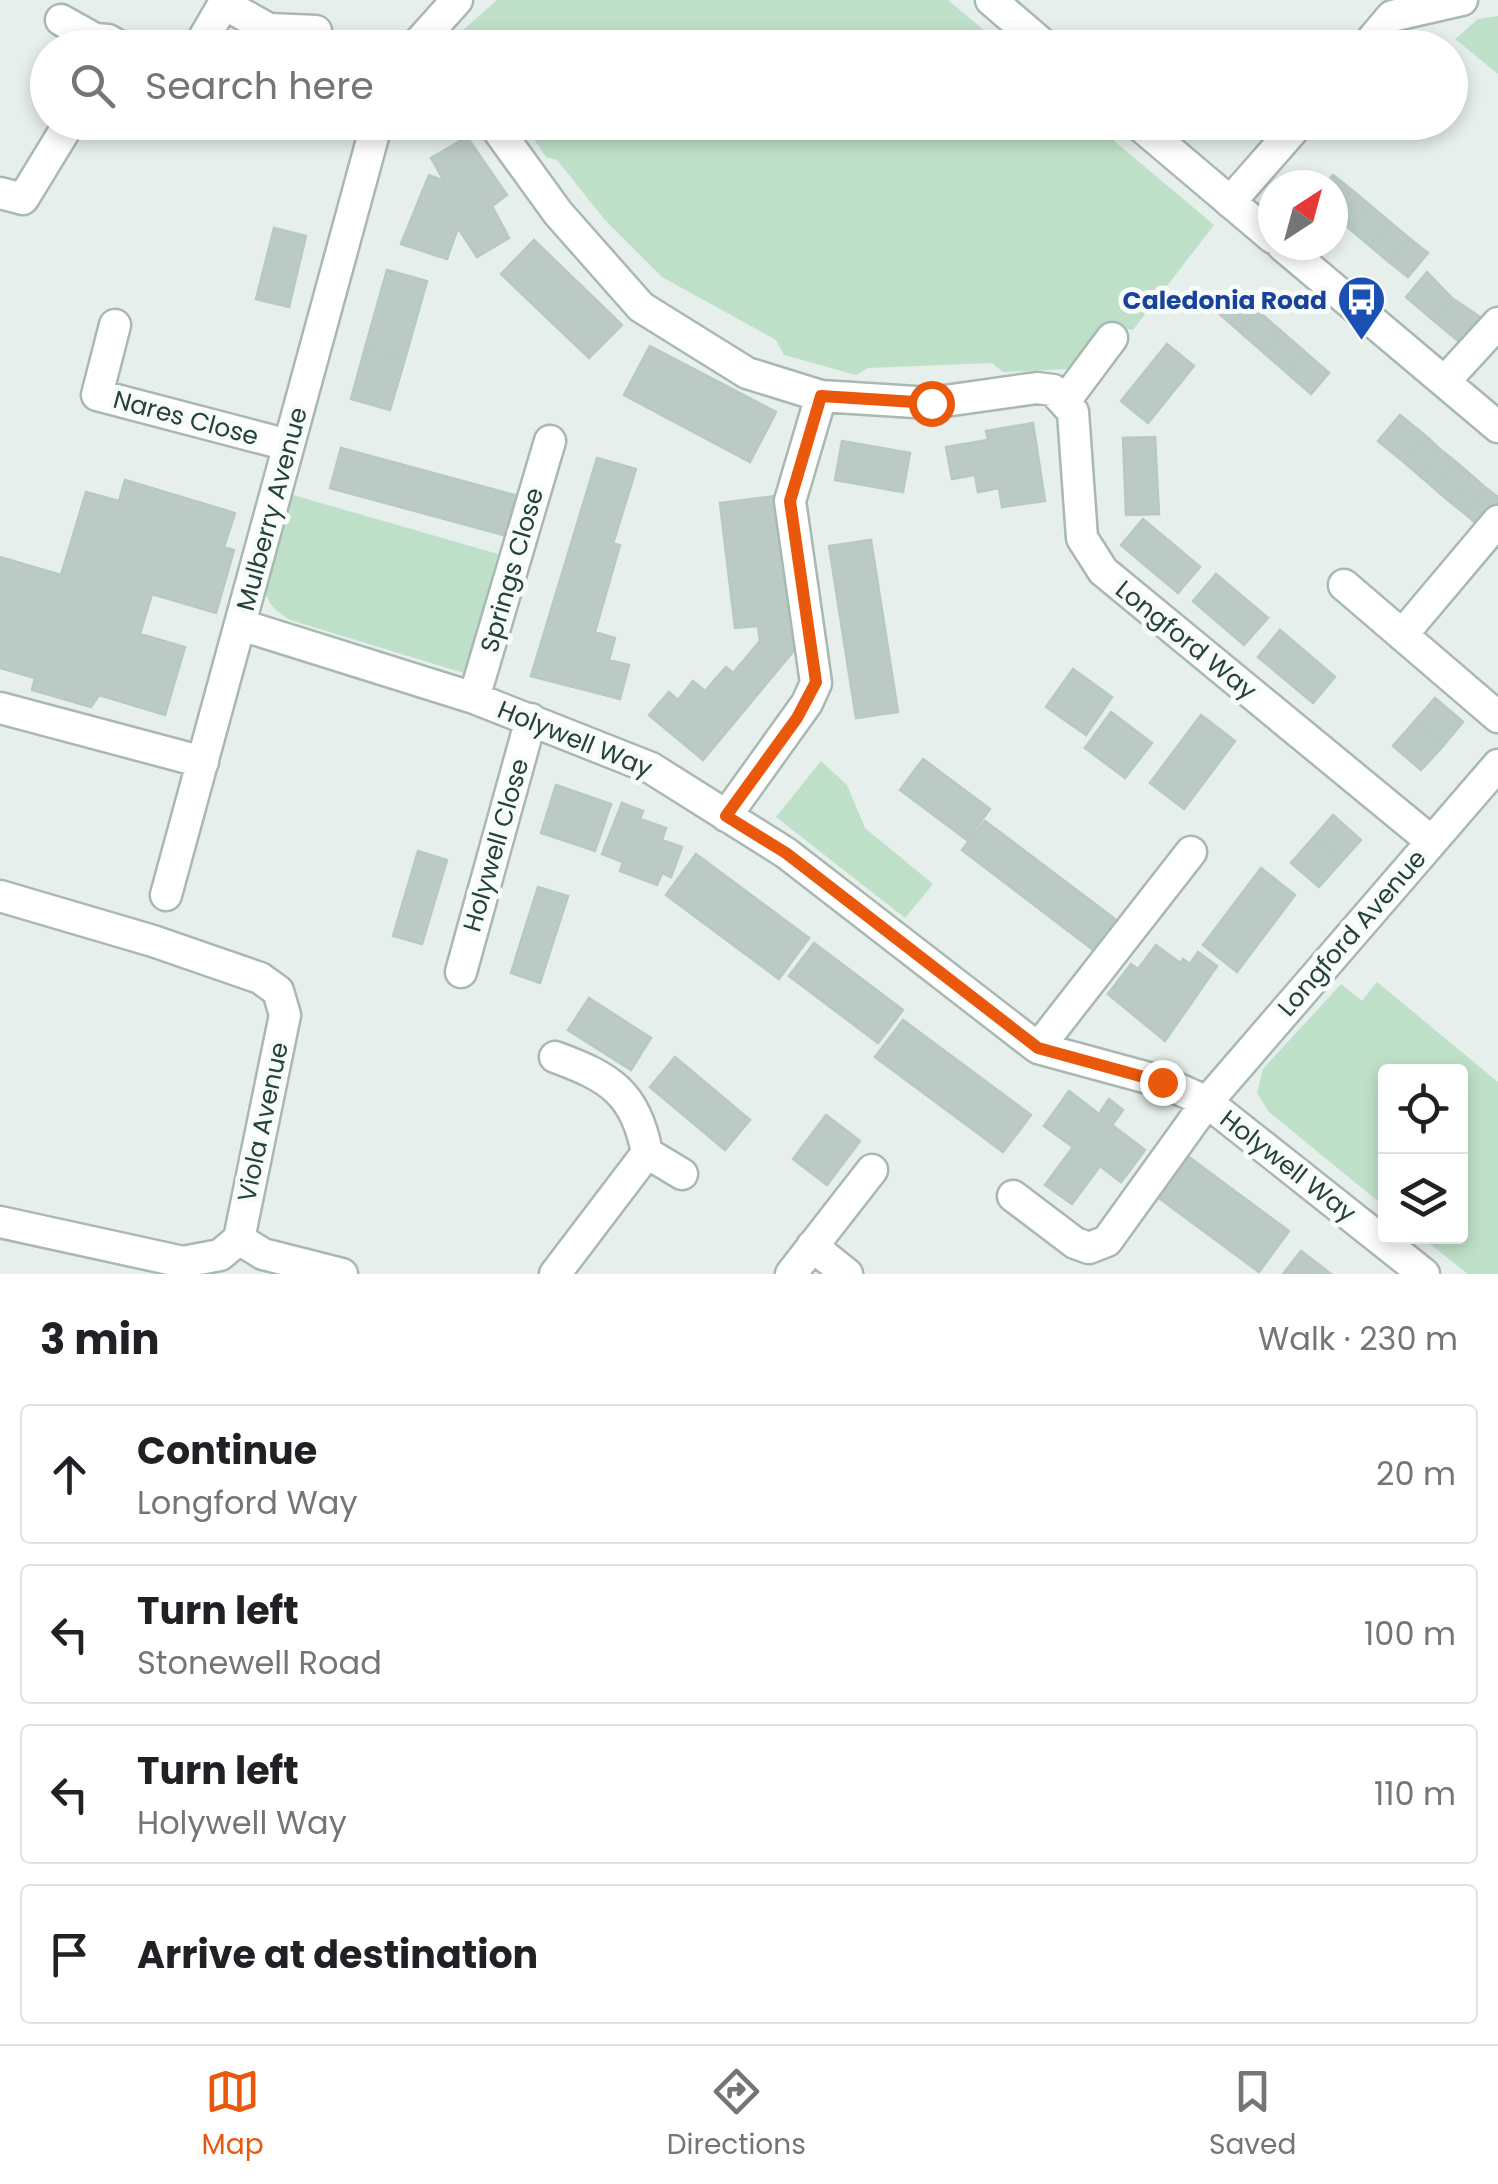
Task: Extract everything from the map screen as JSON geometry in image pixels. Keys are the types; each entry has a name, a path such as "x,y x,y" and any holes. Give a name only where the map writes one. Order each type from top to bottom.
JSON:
{"street":[{"path":"433,30 458,0"},
{"path":"991,0 1027,30"},
{"path":"1380,30 1392,16 1462,0"},
{"path":"209,30 225,2 269,29 292,30"},
{"path":"61,20 79,30"},
{"path":"0,193 24,199 59,140"},
{"name":"Mulberry Avenue","path":"166,895 371,140"},
{"path":"505,140 558,213 641,307 747,373 821,396 931,403 1037,388 1053,390 1066,400 1112,338"},
{"path":"1157,140 1258,225"},
{"path":"1230,202 1284,140"},
{"path":"1300,260 1498,426"},
{"path":"1443,379 1498,324"},
{"name":"Nares Close","path":"115,325 97,395 288,445"},
{"path":"726,816 797,718 816,682 790,501 821,396"},
{"name":"Longford Way","path":"1066,400 1074,412 1082,538 1102,571 1431,841"},
{"name":"Springs Close","path":"474,698 550,442"},
{"path":"1402,635 1498,521"},
{"path":"1344,585 1498,717"},
{"name":"Holywell Way","path":"241,625 474,698 651,768 786,853 1038,1048 1162,1082 1207,1102 1424,1274"},
{"path":"0,708 203,762"},
{"name":"Holywell Close","path":"460,972 531,719"},
{"name":"Longford Avenue","path":"1013,1196 1075,1243 1089,1248 1107,1241 1207,1102 1498,765"},
{"path":"1038,1048 1192,852"},
{"name":"Viola Avenue","path":"0,896 171,947 260,978 278,991 285,1015 239,1239"},
{"path":"555,1057 597,1072 615,1086 632,1105 642,1126 647,1153 555,1274"},
{"path":"647,1153 682,1174"},
{"path":"791,1274 872,1170"},
{"path":"0,1222 183,1262 220,1255 239,1239 264,1254 342,1274"},
{"path":"812,1246 846,1274"}],"green space":[{"path":"497,0 948,0 984,30 463,30"},
{"path":"1498,16 1498,74 1468,50 1465,30 1478,19"},
{"path":"534,140 1113,140 1214,225 1133,330 1107,326 1069,369 1003,372 992,363 868,368 856,375 784,355 776,340 662,277 605,220 557,160 546,157"},
{"path":"293,495 498,554 467,674 290,620 274,608 267,597 266,575"},
{"path":"821,761 847,785 865,828 933,884 905,918 776,817"},
{"path":"1377,982 1498,1082 1498,1274 1468,1274 1430,1244 1468,1244 1468,1064 1378,1064 1378,1201 1269,1112 1257,1093 1263,1069 1341,984 1362,1001"}],"building":[{"path":"462,140 469,140 507,195 492,206 509,238 477,257 458,228 447,259 401,244 429,175 444,181 431,158"},
{"path":"1352,190 1371,206 1351,230 1348,227 1348,195"},
{"path":"1371,206 1390,222 1370,246 1351,230"},
{"path":"1390,222 1409,238 1389,262 1370,246"},
{"path":"274,228 306,236 289,307 256,299"},
{"path":"1409,238 1428,253 1408,277 1389,262"},
{"path":"534,240 622,325 589,358 501,274"},
{"path":"387,270 427,281 405,359 365,348"},
{"path":"1427,272 1452,298 1433,320 1406,297"},
{"path":"1233,289 1257,310 1239,331 1215,310"},
{"path":"1452,298 1483,319 1462,344 1433,320"},
{"path":"1257,310 1281,331 1263,352 1239,331"},
{"path":"1281,331 1305,352 1287,373 1263,352"},
{"path":"1167,344 1194,366 1148,423 1121,401"},
{"path":"650,346 776,412 750,462 624,395"},
{"path":"365,348 405,359 390,410 351,399"},
{"path":"1305,352 1329,373 1311,394 1287,373"},
{"path":"1400,415 1427,437 1405,463 1378,441"},
{"path":"1033,423 1045,501 1002,507 999,488 978,492 975,475 952,479 946,447 988,440 986,431"},
{"path":"1155,437 1159,514 1126,515 1123,438"},
{"path":"1427,437 1441,450 1420,476 1405,463"},
{"path":"842,441 910,453 903,492 835,480"},
{"path":"341,448 518,496 507,536 330,488"},
{"path":"1441,450 1456,462 1434,488 1420,476"},
{"path":"597,458 636,469 613,544 620,545 595,632 615,638 609,660 629,665 620,699 531,676"},
{"path":"1456,462 1471,475 1449,501 1434,488"},
{"path":"1471,475 1486,488 1464,513 1449,501"},
{"path":"125,480 235,513 224,547 234,550 216,613 152,594 140,634 185,647 165,715 99,695 91,707 32,690 35,678 0,668 0,557 61,575 86,492 119,501"},
{"path":"1486,488 1498,497 1498,504 1479,526 1464,513"},
{"path":"777,496 796,648 703,760 649,715 669,692 678,700 693,681 705,691 726,667 733,673 760,641 758,626 735,628 720,503"},
{"path":"1143,519 1200,567 1178,593 1121,545"},
{"path":"871,540 898,712 856,718 829,546"},
{"path":"1216,574 1268,618 1244,645 1193,601"},
{"path":"1280,630 1335,677 1313,703 1258,657"},
{"path":"1073,669 1112,697 1086,735 1046,707"},
{"path":"1435,698 1463,722 1443,746 1415,721"},
{"path":"1111,712 1152,743 1125,778 1085,748"},
{"path":"1201,715 1235,741 1184,809 1150,783"},
{"path":"1415,721 1443,746 1421,770 1393,746"},
{"path":"923,759 990,809 967,840 900,790"},
{"path":"556,785 611,804 595,851 541,833"},
{"path":"622,803 643,811 640,819 666,828 662,840 682,847 671,877 662,873 657,885 620,871 623,862 602,854"},
{"path":"1333,815 1361,840 1341,862 1313,838"},
{"path":"985,821 1115,919 1092,949 962,850"},
{"path":"1313,838 1341,862 1319,887 1291,863"},
{"path":"418,851 447,860 422,944 393,936"},
{"path":"696,854 809,938 779,979 666,895"},
{"path":"1261,868 1295,895 1237,972 1203,945"},
{"path":"538,887 568,896 540,983 511,973"},
{"path":"814,943 903,1010 878,1043 789,976"},
{"path":"1156,945 1180,963 1183,959 1190,964 1198,952 1217,966 1165,1041 1108,994 1131,964 1138,969"},
{"path":"589,998 651,1038 631,1070 568,1030"},
{"path":"903,1020 1031,1115 1003,1152 875,1057"},
{"path":"675,1057 750,1120 725,1150 650,1087"},
{"path":"1069,1091 1099,1114 1109,1099 1123,1110 1112,1125 1145,1150 1121,1182 1100,1166 1072,1204 1045,1185 1073,1147 1044,1126"},
{"path":"826,1115 860,1141 827,1185 793,1159"},
{"path":"1178,1149 1289,1231 1259,1272 1148,1190"},
{"path":"1301,1251 1331,1274 1283,1274"}],"place":[{"name":"Caledonia Road","path":"1362,342"}],"route":[{"path":"931,403 821,396 790,501 816,682 797,718 726,816 786,853 1038,1048 1162,1082"}]}
